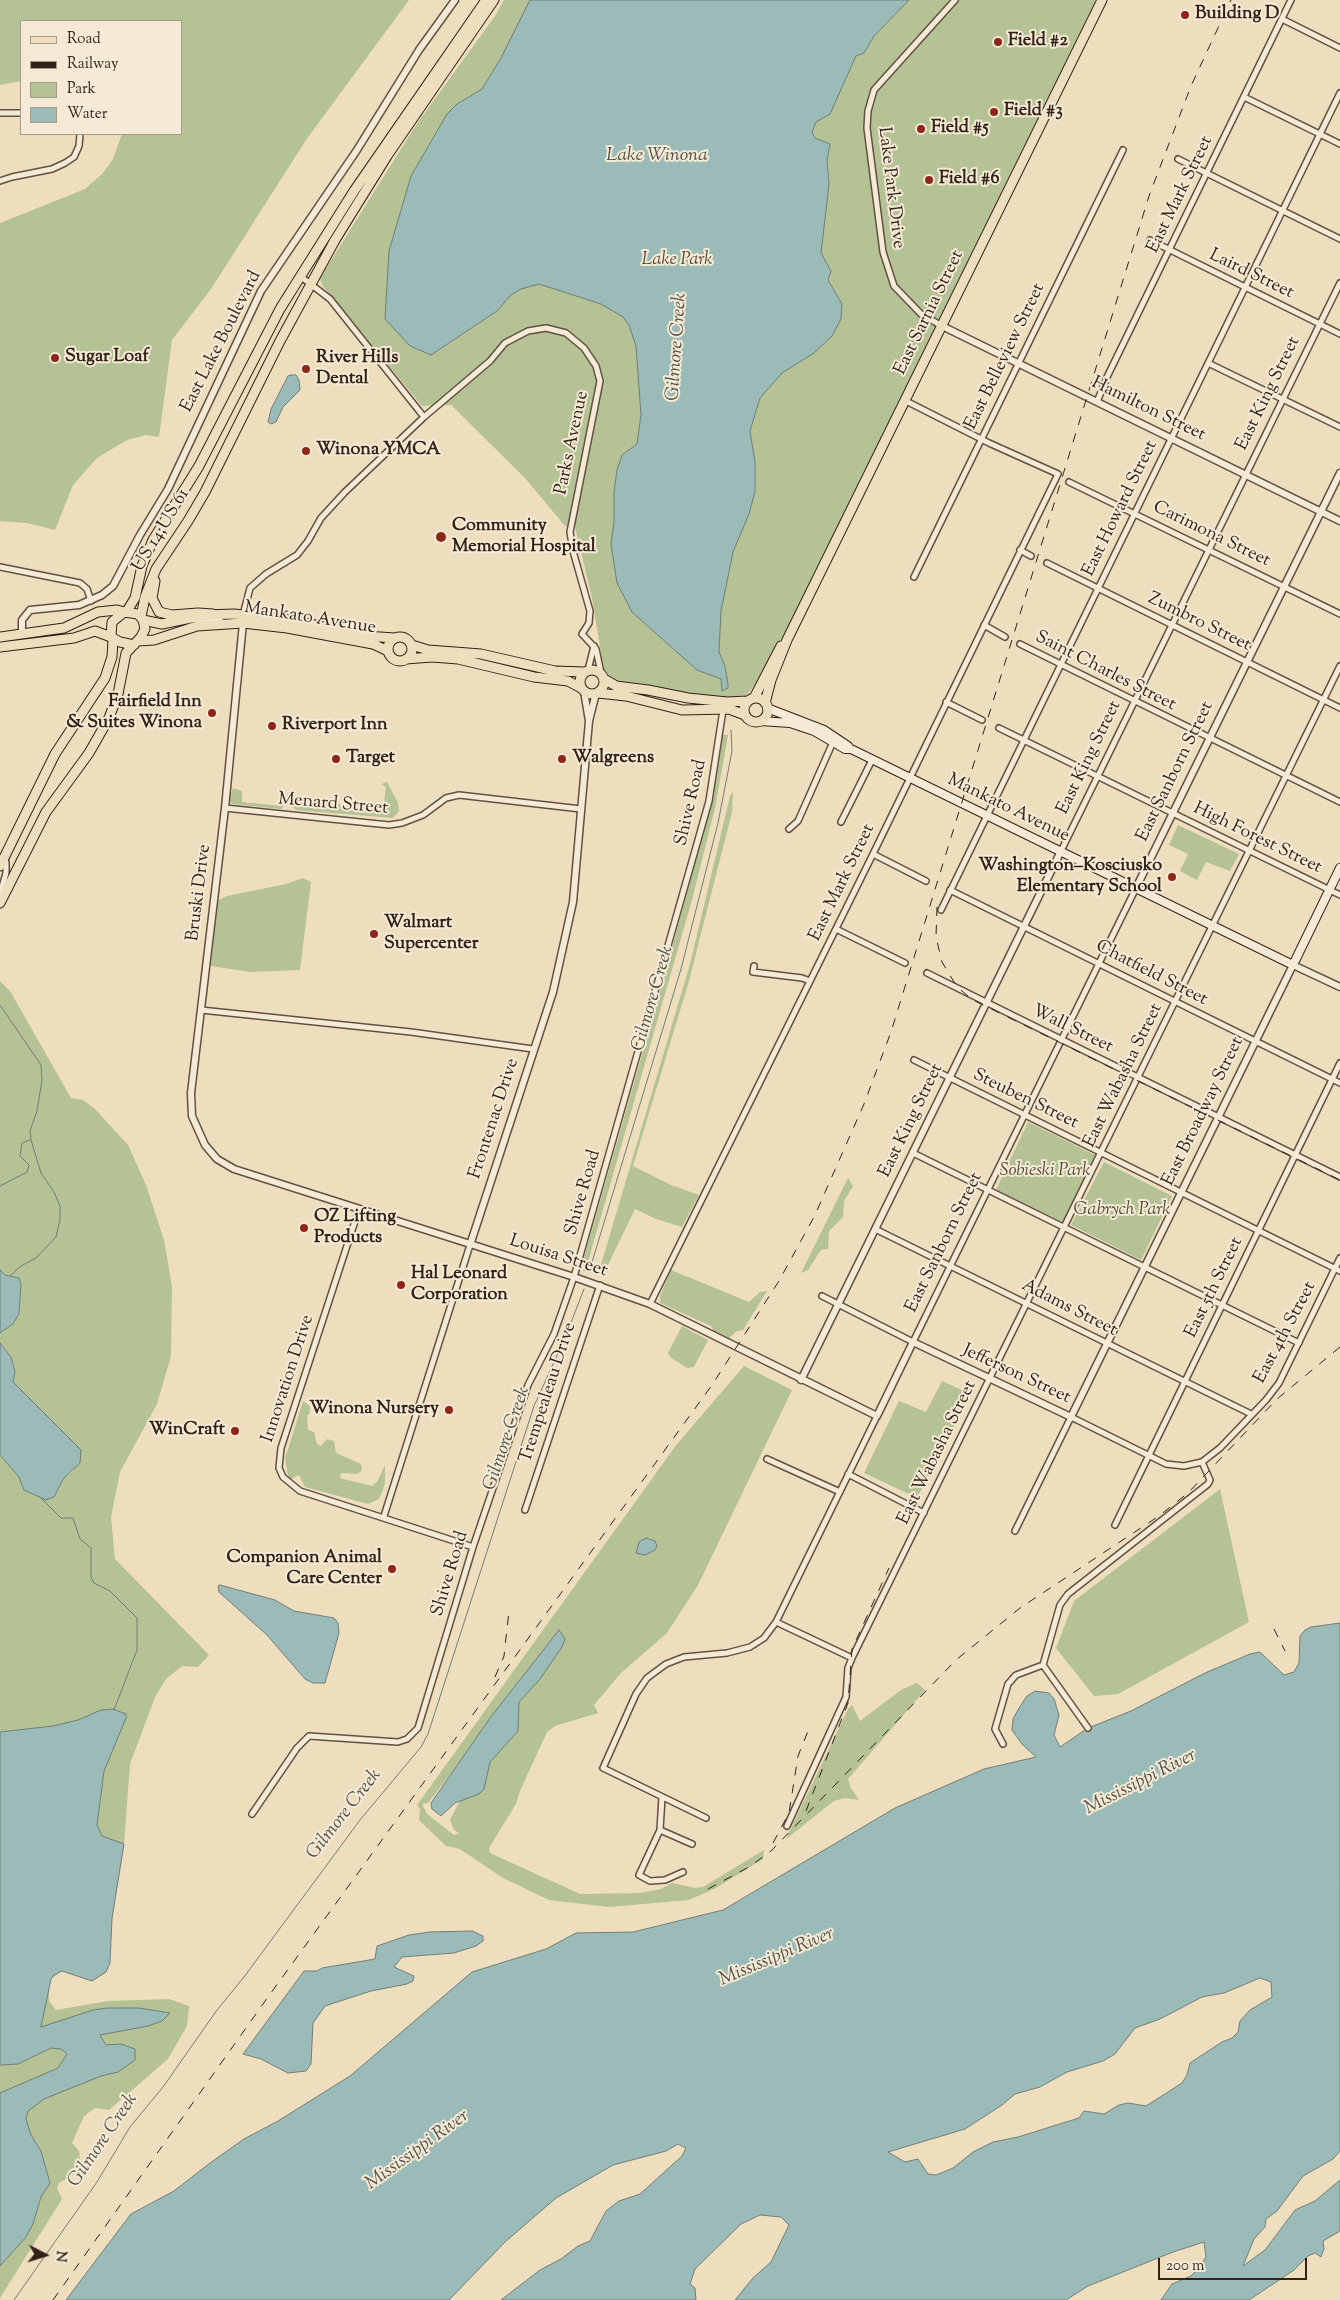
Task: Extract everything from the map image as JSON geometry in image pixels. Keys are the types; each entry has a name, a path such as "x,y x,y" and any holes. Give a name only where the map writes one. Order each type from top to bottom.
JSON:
{"main road":[{"name":"US 14;US 61","path":"1,860 55,754 102,682 112,657 112,622 125,612 135,598 142,566 153,540 199,466 262,342 300,276 354,191 486,0"},
{"name":"US 14;US 61","path":"0,903 46,812 103,730 118,694 124,657 145,629 142,619 149,583 204,492 311,283 382,164 494,0"},
{"name":"East Sarnia Street","path":"766,705 771,680 787,640 1102,0"},
{"path":"164,556 152,594 157,610 172,615 213,614"},
{"path":"0,637 64,628 98,612 117,610 134,612 142,619"},
{"name":"Mankato Avenue","path":"142,619 162,624 213,614 374,644 388,651 395,659 432,657 458,659 534,677 568,681 583,690 626,696 682,710 734,710 752,721 780,721 800,726 1293,964"},
{"name":"Mankato Avenue","path":"136,643 154,640 183,630 243,619 291,620 365,636 405,638 412,645 428,650 481,654 555,671 595,670 616,686 688,698 728,702 760,699 777,713 824,730 851,750"},
{"path":"0,647 74,638 95,632 136,643"},
{"name":"Mankato Avenue","path":"388,651 389,644 395,638"},
{"name":"East Sarnia Street","path":"751,699 760,689 773,659 787,640"},
{"path":"406,659 412,654 412,645"},
{"path":"583,690 580,679 586,671"},
{"path":"597,693 604,687 603,676"},
{"path":"745,715 744,707 751,699"},
{"path":"760,721 766,716 766,705"},
{"name":"East Broadway Street","path":"1293,964 1340,868"}],"street":[{"name":"East Lake Boulevard","path":"22,634 22,620 30,610 79,605 113,586 140,534 162,500 261,291 357,150 419,50 454,0"},
{"name":"Lake Park Drive","path":"942,326 921,314 904,299 891,278 883,252 867,119 874,90 955,0"},
{"name":"East Mark Street","path":"1097,402 1107,377 1291,0"},
{"path":"1282,19 1340,48"},
{"name":"East Howard Street","path":"940,910 1340,93"},
{"path":"1244,97 1340,144"},
{"path":"0,113 20,112"},
{"path":"0,181 12,176 52,169 65,163 74,157 80,146 80,135"},
{"name":"East Belleview Street","path":"914,577 1123,150"},
{"path":"1178,159 1340,239"},
{"name":"Laird Street","path":"1150,240 1340,334"},
{"path":"300,276 330,299 424,417"},
{"name":"East King Street","path":"801,1380 1340,284"},
{"name":"Hamilton Street","path":"942,326 1340,521"},
{"name":"Parks Avenue","path":"243,619 250,588 257,580 297,555 308,541 321,518 335,502 424,417 490,361 505,343 528,331 546,328 566,333 584,348 596,366 600,381 570,532 590,611 589,623 582,634 594,646 603,676"},
{"path":"1208,362 1340,427"},
{"path":"906,401 981,439"},
{"name":"East Mark Street","path":"650,1304 873,854 1058,474 981,439"},
{"name":"East Sanborn Street","path":"706,1818 602,1768 636,1694 647,1678 666,1664 684,1657 727,1653 750,1647 764,1638 776,1622 1340,473"},
{"name":"Carimona Street","path":"1069,482 1340,614"},
{"path":"1020,550 1031,556"},
{"name":"Zumbro Street","path":"1047,563 1340,708"},
{"path":"0,568 80,583 87,589 91,600"},
{"name":"Bruski Drive","path":"218,1159 205,1145 192,1116 191,1093 225,808 243,619"},
{"path":"984,626 1005,636"},
{"name":"Saint Charles Street","path":"1020,644 1134,702 1340,802"},
{"path":"586,671 594,646"},
{"name":"East Wabasha Street","path":"787,1826 846,1697 848,1668 852,1658 1340,666"},
{"name":"Frontenac Drive","path":"583,690 589,721"},
{"name":"Frontenac Drive","path":"384,1516 552,992 573,902 589,721 597,693"},
{"path":"946,702 982,720"},
{"name":"Shive Road","path":"252,1814 297,1748 308,1736 384,1743 398,1742 407,1739 418,1728 473,1547 528,1385 554,1334 574,1277 709,801 723,710"},
{"name":"High Forest Street","path":"999,728 1340,895"},
{"path":"788,829 798,821 833,742"},
{"path":"842,822 872,760"},
{"name":"Menard Street","path":"225,808 389,825 402,823 423,815 446,798 459,794 581,808"},
{"path":"873,854 926,881"},
{"path":"0,894 6,873 1,860"},
{"name":"Chatfield Street","path":"950,890 1340,1083"},
{"path":"836,928 906,963"},
{"name":"Mankato Avenue","path":"1293,964 1340,987"},
{"name":"East Broadway Street","path":"1015,1531 1293,964"},
{"path":"754,966 753,972 802,978 810,981"},
{"name":"Wall Street","path":"927,973 1340,1177"},
{"path":"201,1010 411,1032 533,1048"},
{"name":"Steuben Street","path":"914,1060 1337,1270"},
{"name":"East 5th Street","path":"1116,1525 1340,1063"},
{"path":"913,1153 1222,1306 1299,1342"},
{"name":"Louisa Street","path":"218,1159 243,1172 600,1285 650,1304 877,1416"},
{"name":"Innovation Drive","path":"359,1209 281,1448 278,1468 283,1477 300,1491 384,1516 473,1547"},
{"name":"Adams Street","path":"875,1229 1251,1414"},
{"name":"East 4th Street","path":"1202,1462 1220,1448 1278,1383 1337,1270 1340,1258"},
{"name":"Trempealeau Drive","path":"525,1510 600,1285"},
{"name":"Jefferson Street","path":"822,1296 1149,1457 1166,1464 1184,1466 1202,1462"},
{"path":"767,1459 840,1492"},
{"path":"1043,1665 1060,1605 1068,1594 1208,1484 1210,1480 1202,1462"},
{"path":"848,1474 924,1513"},
{"path":"776,1622 852,1658"},
{"path":"1043,1665 1088,1728"},
{"path":"1004,1744 995,1728 1008,1684 1016,1675 1043,1665"},
{"path":"662,1797 660,1830 639,1875 650,1881 665,1880 682,1872"},
{"path":"660,1830 692,1844"}],"green space":[{"path":"0,0 409,0 306,140 211,289 172,340 159,437 146,435 127,440 97,458 73,485 55,530 27,523 0,521 0,223 85,189 103,173 113,159 122,135 182,135 182,20 20,20 20,81 0,85"},
{"name":"Lake Park","path":"504,0 1096,0 775,653 764,673 746,696 735,699 716,699 613,681 608,677 604,671 592,598 575,527 565,526 525,478 451,405 422,406 322,285 320,279 325,270 416,125 495,16"},
{"path":"723,735 728,735 715,808 692,900 585,1272 581,1268 664,978 711,803"},
{"path":"387,782 398,803 399,811 393,818 296,810 291,805 292,799 294,805 336,808 340,804 341,809 375,812 376,808 383,808 386,787 381,784"},
{"path":"233,788 242,791 242,802 282,806 283,802 285,802 284,806 281,809 232,804 229,800"},
{"path":"733,792 732,812 689,981 633,1166 671,1185 699,1195 682,1227 656,1219 635,1209 605,1271 598,1275 690,964 730,796"},
{"path":"1178,825 1239,854 1230,871 1206,862 1197,880 1180,871 1188,854 1169,845"},
{"path":"303,878 311,882 300,970 250,972 211,966 217,901 227,896 286,884"},
{"path":"0,981 10,991 71,1098 83,1100 95,1109 128,1145 146,1185 164,1240 172,1287 171,1356 157,1404 120,1472 111,1517 115,1559 209,1655 198,1667 182,1666 166,1679 155,1697 130,1764 124,1844 112,1921 110,1962 106,1972 92,1981 62,1971 51,1979 49,1987 49,2001 56,2010 108,2001 169,1999 189,2006 187,2026 168,2059 109,2110 95,2108 84,2116 72,2143 79,2151 81,2170 59,2183 57,2188 62,2199 0,2298 0,1455 19,1477 24,1490 36,1495 54,1497 63,1479 74,1470 13,1382 15,1372 6,1349 0,1343 0,1333 13,1324 20,1306 19,1278 5,1275 0,1270"},
{"name":"Sobieski Park","path":"1028,1122 1095,1155 1063,1222 996,1190"},
{"name":"Gabrych Park","path":"1104,1162 1172,1196 1141,1260 1071,1225"},
{"path":"848,1178 853,1186 844,1201 843,1217 829,1231 828,1249 821,1250 808,1270 801,1273"},
{"path":"671,1270 749,1302 760,1292 767,1291 743,1330 737,1331 729,1338 714,1331 711,1326 660,1303 660,1296"},
{"path":"682,1326 708,1340 694,1367 687,1368 670,1357 668,1353"},
{"path":"744,1366 792,1390 698,1585 667,1633 621,1673 594,1705 598,1713 555,1726 547,1732 516,1804 489,1848 490,1853 580,1894 640,1893 661,1889 672,1883 695,1888 703,1887 764,1850 763,1859 716,1888 689,1900 609,1907 549,1900 503,1878 460,1849 446,1846 419,1820 420,1809 417,1805 677,1444","holes":["516,1690 450,1820 454,1830 459,1833 454,1835 427,1814 422,1804 428,1803"]},
{"path":"942,1381 971,1394 917,1498 864,1473 899,1401 926,1412"},
{"path":"303,1401 310,1406 309,1415 307,1415 308,1430 314,1432 317,1444 321,1446 327,1439 334,1441 336,1453 361,1464 362,1470 357,1474 341,1473 340,1478 372,1486 377,1482 385,1465 385,1484 379,1499 368,1504 305,1487 299,1475 289,1480 285,1459"},
{"path":"1220,1489 1249,1622 1118,1694 1094,1696 1056,1648 1074,1601"},
{"path":"917,1683 925,1690 848,1779 851,1788 859,1800 845,1798 834,1801 786,1839 848,1709 852,1705 860,1721 901,1690"}],"water":[{"name":"Lake Winona","path":"530,0 909,0 874,36 864,53 856,56 830,114 816,122 812,132 815,138 830,144 827,160 829,184 821,253 831,271 828,280 842,304 841,319 832,336 814,353 782,373 760,398 750,431 755,462 755,491 749,514 733,552 721,611 719,652 725,666 728,684 728,688 722,691 721,679 697,670 632,612 617,583 611,544 617,470 622,455 637,444 641,415 636,346 629,325 623,317 601,304 539,284 521,289 511,295 497,311 431,355 410,346 385,319 389,251 411,176 447,114 457,104 482,89 501,58"},
{"path":"296,375 299,380 300,390 283,407 276,422 271,424 268,422 271,409 288,376"},
{"path":"0,1270 5,1275 19,1278 21,1284 19,1314 13,1324 0,1333"},
{"path":"0,1343 11,1357 15,1372 13,1382 81,1450 80,1463 63,1479 54,1497 46,1500 24,1490 19,1477 0,1455"},
{"path":"646,1538 655,1541 657,1546 655,1550 645,1555 636,1553 639,1542"},
{"path":"218,1586 275,1600 294,1611 334,1618 338,1623 339,1633 325,1683 313,1683 305,1679 267,1635 219,1592"},
{"name":"Mississippi River","path":"1340,1623 1340,2151 1333,2159 1303,2176 1277,2211 1266,2219 1265,2227 1254,2239 1243,2266 1265,2250 1295,2210 1315,2201 1340,2180 1340,2231 1323,2241 1324,2249 1321,2257 1315,2253 1308,2256 1294,2270 1249,2300 1161,2300 1172,2284 1191,2276 1201,2265 1206,2257 1204,2242 1173,2252 1088,2286 1066,2300 735,2300 753,2278 771,2262 789,2225 781,2217 760,2215 741,2224 695,2269 690,2284 695,2288 696,2300 501,2300 540,2270 561,2259 578,2246 590,2241 606,2211 619,2201 640,2194 682,2156 686,2148 678,2144 666,2151 613,2165 556,2198 505,2242 449,2300 66,2300 131,2214 174,2191 244,2139 278,2121 350,2076 472,1972 546,1949 576,1933 633,1932 723,1910 895,1808 984,1769 1036,1757 1022,1744 1012,1730 1013,1719 1019,1708 1027,1696 1035,1691 1049,1693 1054,1699 1059,1715 1054,1735 1060,1747 1088,1728 1131,1711 1205,1673 1250,1654 1260,1652 1284,1675 1294,1672 1299,1663 1300,1636 1311,1627","holes":["1260,1978 1271,1982 1272,1997 1250,2010 1240,2021 1238,2032 1232,2038 1222,2042 1190,2063 1187,2075 1182,2083 1146,2106 1128,2103 1119,2105 1104,2114 1084,2111 1079,2118 1018,2137 993,2142 973,2152 953,2168 936,2175 928,2174 918,2159 905,2162 888,2152 965,2129 1002,2105 1015,2094 1040,2087 1067,2072 1103,2061 1115,2054 1135,2028 1160,2019 1202,1997 1224,1993"]},
{"path":"559,1630 565,1639 562,1647 540,1679 519,1702 518,1731 490,1762 484,1789 479,1794 455,1803 441,1816 432,1809 431,1803 490,1718"},
{"path":"113,1709 126,1714 126,1718 104,1771 97,1825 102,1836 124,1844 112,1918 110,1963 106,1972 92,1981 62,1971 54,1975 51,1979 41,2027 93,2010 107,2008 139,2008 170,2013 162,2021 148,2026 100,2035 106,2045 121,2044 135,2049 135,2060 118,2072 101,2076 44,2099 28,2111 26,2119 31,2135 41,2151 50,2183 41,2197 33,2224 26,2237 0,2266 0,2093 58,2068 67,2054 61,2049 51,2048 18,2064 0,2065 0,1732 53,1726 78,1720 101,1710"},
{"path":"472,1931 483,1936 483,1941 476,1946 454,1953 402,1957 394,1967 414,1976 413,1981 407,1984 371,1991 325,2006 313,2023 311,2064 306,2071 288,2073 261,2059 243,2054 304,1971 317,1971 322,1968 375,1959 377,1946 409,1935 429,1932"}],"waterway":[{"name":"Gilmore Creek","path":"589,1272 681,969 718,823 732,751 731,730"},
{"path":"0,1005 41,1065 42,1080 37,1111 30,1131 31,1140 41,1173 54,1192 60,1206 60,1220 56,1237 36,1258 21,1266 10,1276"},
{"path":"0,1186 27,1172 29,1165 20,1156 22,1143 30,1140"},
{"name":"Gilmore Creek","path":"14,2300 97,2182 130,2127 163,2087 217,2010 244,1977 360,1820 421,1747 428,1734 534,1406 565,1338 584,1289"},
{"path":"41,1498 61,1518 73,1518 80,1539 91,1548 91,1577 94,1583 110,1591 137,1618 137,1650 114,1710"}],"railway":[{"path":"53,2300 268,1997 712,1385 779,1281 815,1215 864,1104 891,1032 1149,196 1191,86 1231,0"},
{"path":"937,907 936,937 942,962 957,987 973,1000 1340,1180"},
{"path":"708,1889 749,1867 771,1851 956,1660 1020,1608 1159,1516 1188,1493 1277,1399 1340,1347"},
{"path":"806,1811 848,1703 852,1649 889,1568"},
{"path":"495,1677 504,1656 509,1611"},
{"path":"1274,1629 1285,1651"},
{"path":"773,1843 789,1813 798,1756 810,1726"}],"place":[{"name":"Building D","path":"1185,15"},
{"name":"Field #2","path":"998,42"},
{"name":"Field #3","path":"994,112"},
{"name":"Field #5","path":"921,129"},
{"name":"Field #6","path":"929,180"},
{"name":"Sugar Loaf","path":"55,358"},
{"name":"River Hills Dental","path":"306,369"},
{"name":"Winona YMCA","path":"306,451"},
{"name":"Community Memorial Hospital","path":"441,537"},
{"name":"Fairfield Inn & Suites Winona","path":"212,713"},
{"name":"Riverport Inn","path":"272,726"},
{"name":"Target","path":"336,759"},
{"name":"Walgreens","path":"562,759"},
{"name":"Washington–Kosciusko Elementary School","path":"1172,877"},
{"name":"Walmart Supercenter","path":"374,934"},
{"name":"OZ Lifting Products","path":"304,1228"},
{"name":"Hal Leonard Corporation","path":"401,1285"},
{"name":"Winona Nursery","path":"449,1410"},
{"name":"WinCraft","path":"235,1431"},
{"name":"Companion Animal Care Center","path":"392,1569"}]}
